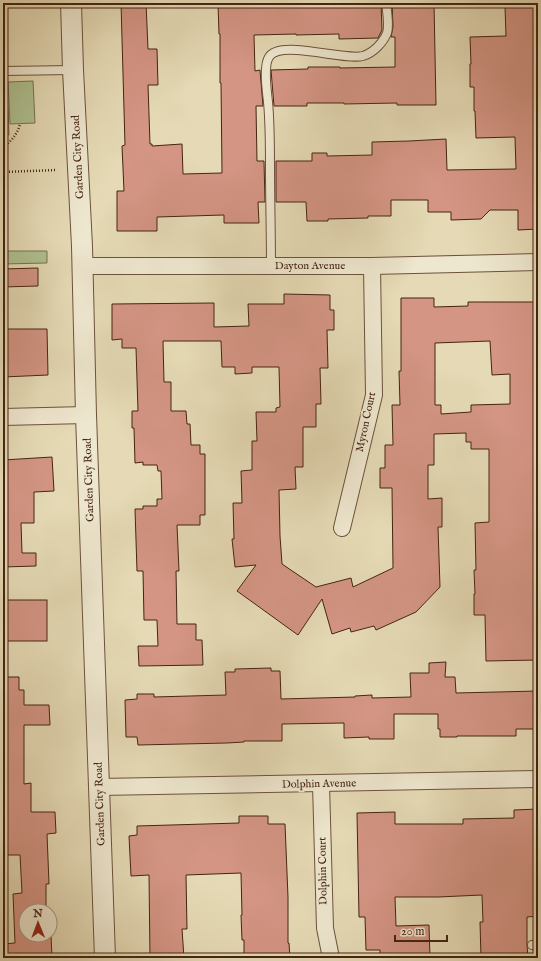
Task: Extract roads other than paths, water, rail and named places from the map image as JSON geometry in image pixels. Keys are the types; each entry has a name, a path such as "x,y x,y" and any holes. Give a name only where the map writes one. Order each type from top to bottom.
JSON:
{"street":[{"name":"Garden City Road","path":"71,3 82,266 105,958"},
{"name":"Dayton Avenue","path":"82,266 372,266 538,262"},
{"name":"Myron Court","path":"342,528 374,396 372,266"},
{"path":"3,417 86,415"},
{"name":"Dolphin Avenue","path":"100,787 538,779"},
{"name":"Dolphin Court","path":"321,784 325,928 331,958"}],"lane":[{"path":"271,266 269,114 266,79 268,58 273,52 282,50 364,56 382,43 387,32 386,3"},
{"path":"3,71 73,70"}]}
